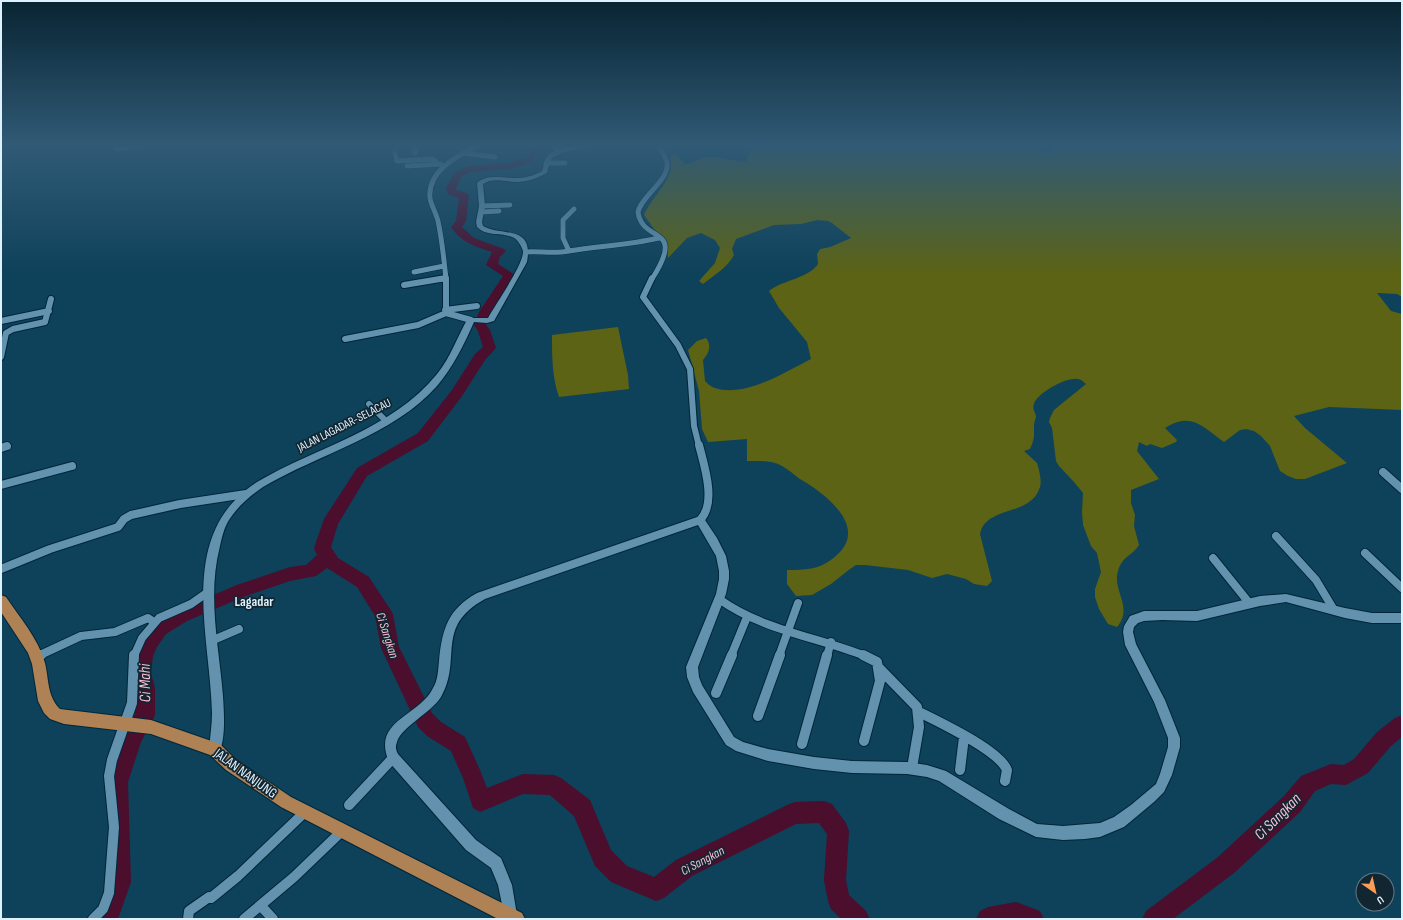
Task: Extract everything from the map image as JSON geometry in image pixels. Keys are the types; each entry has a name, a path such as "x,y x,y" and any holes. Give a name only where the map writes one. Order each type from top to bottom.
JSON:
{"main road":[{"name":"JALAN NANJUNG","path":"1,601 36,657 45,699 54,713 64,717 138,725 215,749 232,765 269,792 286,802 513,917"}],"street":[{"path":"432,188 430,197 438,222 446,278 446,311"},
{"path":"480,188 484,209 479,222 481,228 491,232 515,235 529,252"},
{"path":"513,917 505,885 496,864 471,845 393,758 390,745 392,737 398,730 423,710 438,692 450,627 466,604 481,596 700,520 703,517 709,494 706,472 694,426 690,369 678,345 643,298 645,289 664,258 666,246 639,217 638,211 640,204 655,188"},
{"path":"484,209 510,205"},
{"path":"484,209 498,211"},
{"path":"569,251 563,238 563,220 574,209"},
{"path":"529,252 545,251 559,253 592,247 632,244 659,238"},
{"path":"446,311 472,320 491,319 529,252"},
{"path":"414,272 444,266"},
{"path":"404,285 446,278"},
{"path":"1,357 8,331 43,323 46,320 49,311 51,299"},
{"path":"345,339 418,325 446,311 476,306"},
{"path":"1,321 49,311"},
{"name":"JALAN LAGADAR-SELACAU","path":"215,749 218,713 208,601 208,569 219,530 230,510 246,494 284,470 385,420 413,402 438,379 450,364 472,320"},
{"path":"368,404 385,420"},
{"path":"1,485 72,466"},
{"path":"1383,472 1402,490"},
{"path":"1,568 50,549 117,527 124,519 131,515 180,504 246,494"},
{"path":"700,520 709,533 722,563 724,578 719,599 692,666 693,677 730,741 740,747 788,759 852,767 907,768 942,775 1004,814 1036,830 1063,833 1100,830 1119,822 1150,798 1160,788 1166,775 1174,747 1174,738 1159,700 1131,645 1128,632 1128,626 1131,621 1144,616 1197,616 1250,604 1286,598 1372,618 1402,618"},
{"path":"1276,536 1299,560 1324,592 1334,610"},
{"path":"1365,553 1402,588"},
{"path":"1214,558 1250,604"},
{"path":"719,599 728,607 747,617 831,642 877,662 880,681 864,741"},
{"path":"93,919 103,909 109,893 114,827 110,776 112,760 138,725 132,703 134,653 139,643 154,622 159,618 191,604 208,601"},
{"path":"758,716 798,603"},
{"path":"716,693 747,617"},
{"path":"36,657 81,636 115,632 148,618 154,622"},
{"path":"211,641 239,629"},
{"path":"802,744 831,642"},
{"path":"879,668 917,707 919,712 920,720 913,762"},
{"path":"919,712 992,754 1001,762 1007,771 1005,781"},
{"path":"960,770 964,737"},
{"path":"349,806 393,758"},
{"path":"188,919 189,911 209,897 211,898 238,876 306,811"},
{"path":"244,919 311,863 342,831"},
{"path":"261,906 273,919"}],"green space":[{"path":"661,188 1402,188 1402,297 1397,294 1377,293 1391,311 1402,314 1402,410 1329,407 1294,416 1305,428 1347,463 1305,479 1296,479 1280,471 1270,446 1254,431 1246,429 1240,430 1224,442 1203,426 1190,421 1182,421 1165,428 1177,440 1176,442 1162,448 1150,444 1147,446 1139,442 1137,451 1159,479 1131,490 1131,503 1135,515 1134,526 1139,545 1122,562 1118,571 1117,578 1123,613 1122,620 1117,627 1108,624 1099,609 1095,597 1095,589 1101,572 1097,553 1091,546 1083,525 1083,493 1056,461 1052,428 1049,422 1050,418 1054,410 1086,384 1081,380 1076,379 1062,382 1047,390 1036,400 1033,406 1036,416 1034,435 1030,449 1024,451 1037,463 1041,484 1040,487 1035,496 1028,503 999,514 991,519 984,525 980,534 992,581 987,586 974,584 966,579 947,574 932,578 908,570 856,565 831,584 812,595 796,596 787,584 787,570 809,569 822,565 834,558 847,542 848,532 845,521 840,512 823,495 785,468 778,464 769,462 747,461 747,439 708,442 702,429 699,391 688,350 697,341 706,338 709,347 707,355 703,360 705,381 714,388 727,390 739,390 752,387 777,377 811,359 807,342 779,308 769,291 781,284 809,273 814,269 818,264 817,254 820,249 830,247 851,238 828,221 817,220 801,224 774,225 736,239 732,249 734,255 731,260 703,284 699,281 715,263 720,248 715,240 701,233 687,238 668,258 667,244 644,215 647,208"},
{"path":"618,327 628,375 629,389 559,397 552,359 552,335"}],"waterway":[{"name":"Ci Sangkan","path":"451,188 452,192 464,196 461,221 456,227 465,237 475,243 500,251 495,256 492,265 509,275 482,318 480,325 484,330 490,348 480,357 457,393 423,437 362,472 330,523 322,548 332,563 363,582 384,614 390,648 425,720 434,729 458,744 473,777 480,801 523,784 554,785 582,808 603,858 619,874 656,890 684,868 795,813 824,812 838,831 835,880 839,901 858,919"},
{"name":"Ci Mahi","path":"106,919 120,882 118,782 132,739 145,715 145,688 142,673 144,656 150,642 160,628 181,616 237,592 290,574 310,571 321,563 326,555"},
{"name":"Ci Sangkan","path":"1154,919 1226,865 1292,804 1308,783 1331,774 1346,775 1361,766 1384,739 1402,725"},
{"name":"Ci Sangkan","path":"988,919 1016,914 1032,919"}],"district":[{"name":"Lagadar","path":"254,601"}]}
